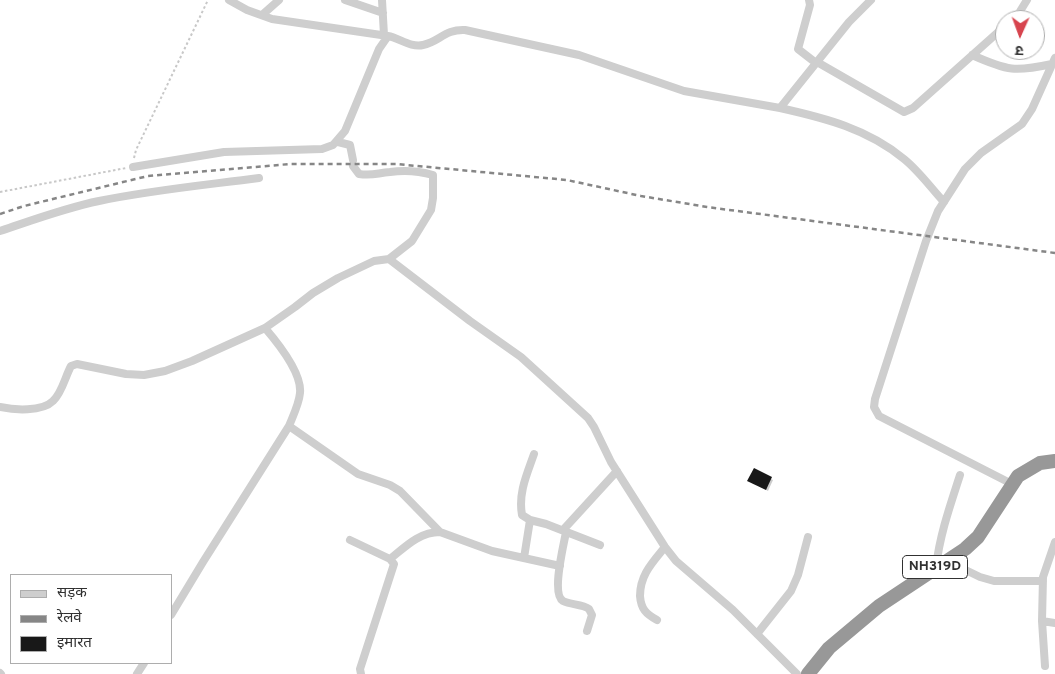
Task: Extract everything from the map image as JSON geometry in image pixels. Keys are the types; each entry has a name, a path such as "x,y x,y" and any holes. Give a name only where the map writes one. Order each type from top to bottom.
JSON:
{"highway":[{"name":"NH319D","path":"808,674 829,648 880,606 965,549 978,537 1012,484 1028,469 1040,463 1055,461"}],"street":[{"path":"229,0 247,10 262,15 396,37 411,45 423,45 446,33 465,30 579,55 684,90 780,108 831,120 879,142 906,160 944,202"},
{"path":"262,15 279,0"},
{"path":"345,0 382,13"},
{"path":"132,167 224,152 322,149 333,146 345,131 386,35 382,0"},
{"path":"809,0 810,5 798,49 817,63 904,112 913,108 995,35"},
{"path":"780,108 849,22 871,0"},
{"path":"972,55 996,66 1015,70 1054,61"},
{"path":"1012,484 879,416 874,407 931,225 965,169 981,153 1022,124 1032,109 1054,61"},
{"path":"0,407 25,409 40,407 53,402 71,366 78,364 126,374 144,375 166,371 265,328 313,293 338,278 374,261 389,259 412,241 431,210 433,175 421,171 389,172 371,176 359,174 353,163 350,145 338,142"},
{"path":"0,231 56,212 99,201 175,188 259,178"},
{"path":"389,259 521,357 588,418 611,462 665,547 676,561 757,634 797,674"},
{"path":"172,613 288,426 300,392 299,382 282,348 265,328"},
{"path":"288,426 358,474 390,485 400,491 440,532"},
{"path":"534,454 523,480 522,515 530,520 600,545"},
{"path":"587,632 592,612 586,607 561,599 559,596 558,581 564,531 617,471"},
{"path":"960,475 943,524 938,547 941,564 994,582 1043,581"},
{"path":"524,558 530,520"},
{"path":"390,559 417,537 431,532 440,532 492,551 560,566"},
{"path":"757,634 792,591 808,537"},
{"path":"350,540 393,561 393,567 360,669 361,674"},
{"path":"1045,666 1042,621 1043,581 1045,567 1055,542"},
{"path":"657,620 643,610 640,602 640,587 643,576 649,566 665,547"},
{"path":"1042,621 1055,623"}],"path":[{"path":"0,192 132,167 136,150 208,0"}],"building":[{"path":"754,468 772,477 766,490 747,481"}],"railway":[{"path":"0,214 24,206 148,176 290,164 396,164 567,180 641,196 707,207 1055,253"}]}
